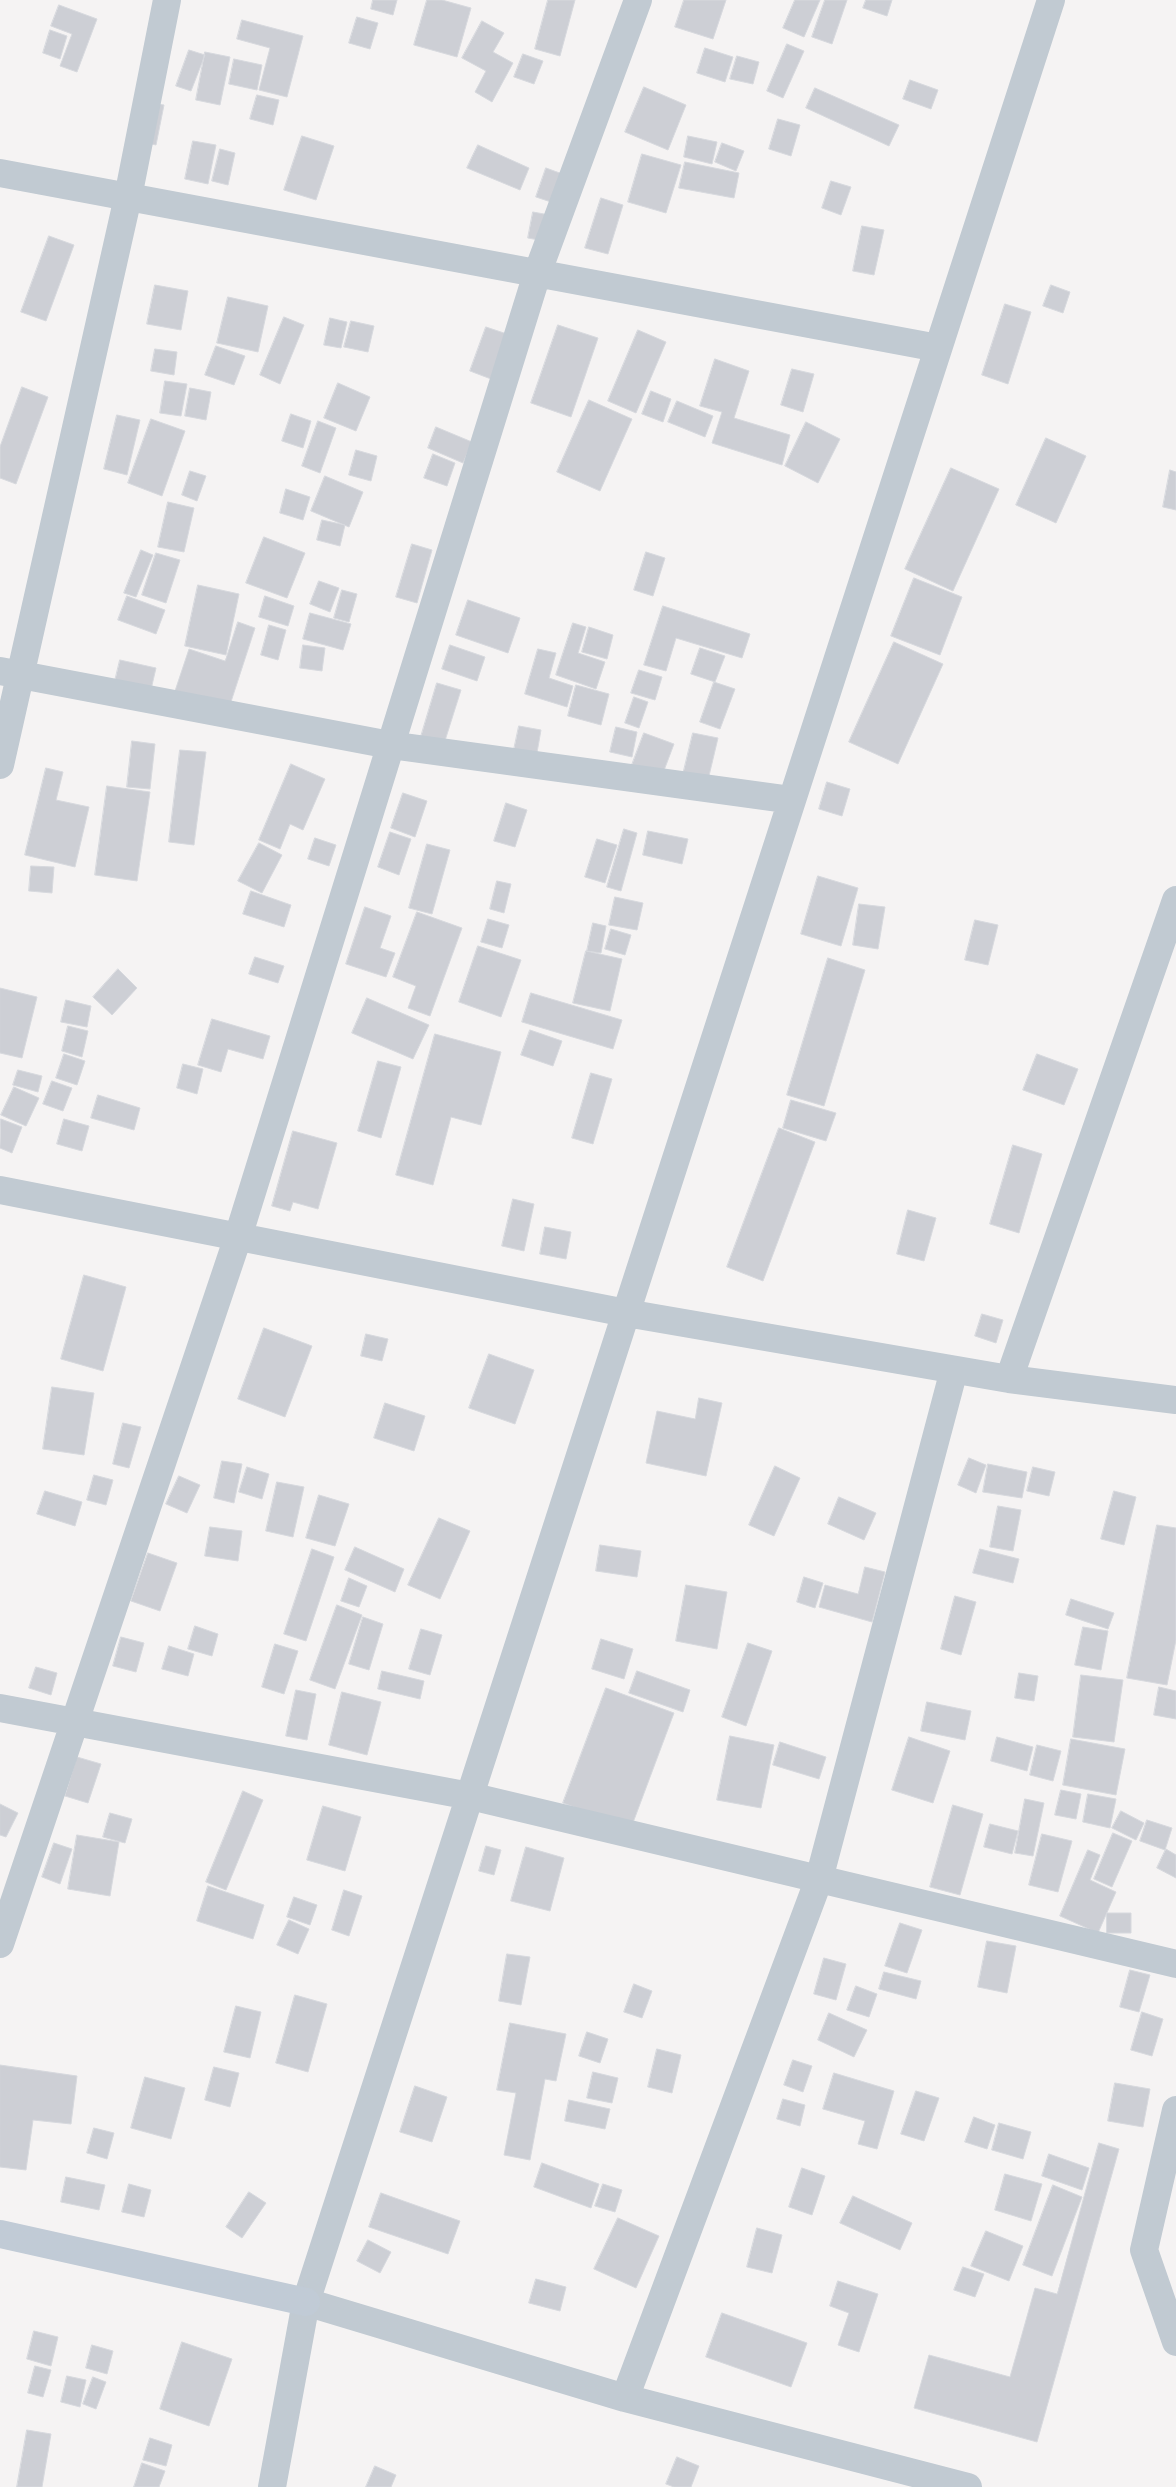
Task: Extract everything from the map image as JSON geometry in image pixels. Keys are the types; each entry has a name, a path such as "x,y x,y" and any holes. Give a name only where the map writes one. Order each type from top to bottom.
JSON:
{"street":[{"path":"0,765 10,673 128,197 167,0"},
{"path":"0,1944 238,1236 537,274 638,0"},
{"path":"272,2487 306,2302 1051,0"},
{"path":"0,174 938,348"},
{"path":"10,673 390,745 792,800"},
{"path":"1009,1379 1176,900"},
{"path":"0,1190 626,1313 1009,1379 1176,1400"},
{"path":"625,2398 819,1879 954,1370"},
{"path":"0,1708 470,1796 1176,1964"},
{"path":"1176,2110 1144,2250 1176,2342"},
{"path":"0,2234 306,2302 625,2398 968,2487"}],"building":[{"path":"373,0 397,0 393,15 371,9"},
{"path":"427,0 442,0 471,8 457,57 414,45"},
{"path":"548,0 575,0 560,56 535,49"},
{"path":"684,0 726,0 713,39 675,27"},
{"path":"795,0 820,0 804,37 783,28"},
{"path":"825,0 847,0 832,44 812,37"},
{"path":"866,0 892,0 887,16 863,8"},
{"path":"59,5 97,19 77,72 60,66 72,34 51,26"},
{"path":"357,17 378,23 370,49 349,43"},
{"path":"242,20 303,36 287,97 259,90 270,48 237,39"},
{"path":"482,21 504,33 493,52 513,63 492,102 475,92 486,71 462,58"},
{"path":"50,30 67,36 60,59 43,53"},
{"path":"787,44 804,51 783,98 767,91"},
{"path":"705,48 733,57 725,82 697,73"},
{"path":"189,50 205,55 191,91 176,86"},
{"path":"205,52 230,57 220,105 196,100"},
{"path":"523,54 543,61 534,84 514,77"},
{"path":"737,56 759,62 753,84 730,79"},
{"path":"234,59 262,65 257,90 229,84"},
{"path":"910,80 938,90 931,109 903,99"},
{"path":"644,87 686,105 668,150 625,132"},
{"path":"815,88 899,125 889,146 806,108"},
{"path":"257,95 279,100 273,125 250,119"},
{"path":"151,103 164,105 156,145 143,142"},
{"path":"778,119 800,125 791,156 769,149"},
{"path":"302,136 334,146 316,200 284,190"},
{"path":"688,136 717,142 712,164 684,157"},
{"path":"193,141 216,145 208,184 185,179"},
{"path":"722,143 744,151 736,171 715,162"},
{"path":"478,145 529,168 520,190 467,168"},
{"path":"220,149 235,153 228,185 212,181"},
{"path":"642,154 681,165 666,213 628,202"},
{"path":"685,162 739,173 734,198 679,188"},
{"path":"546,168 568,176 557,204 536,197"},
{"path":"831,181 851,187 841,215 822,208"},
{"path":"601,198 623,205 608,254 585,248"},
{"path":"533,212 555,216 549,242 528,238"},
{"path":"862,226 884,230 874,275 853,271"},
{"path":"49,236 74,245 46,321 21,312"},
{"path":"155,285 188,291 181,330 147,324"},
{"path":"1051,285 1070,292 1063,313 1043,306"},
{"path":"228,297 268,306 258,352 217,343"},
{"path":"1005,304 1031,312 1008,384 982,375"},
{"path":"284,317 304,325 280,384 260,375"},
{"path":"330,318 347,322 341,348 324,345"},
{"path":"351,321 374,326 368,352 344,347"},
{"path":"558,325 598,338 571,417 531,403"},
{"path":"486,327 507,334 491,379 470,371"},
{"path":"638,330 666,342 636,413 608,401"},
{"path":"216,346 245,356 234,385 205,375"},
{"path":"155,349 177,352 174,375 151,371"},
{"path":"715,359 749,371 734,418 790,435 782,465 712,443 722,412 700,406"},
{"path":"792,369 814,374 803,412 781,405"},
{"path":"165,381 187,384 181,416 160,413"},
{"path":"338,383 370,397 356,431 324,418"},
{"path":"22,387 48,397 16,484 0,478 0,447"},
{"path":"190,388 211,392 206,420 185,416"},
{"path":"651,391 671,399 663,422 642,414"},
{"path":"589,400 632,419 600,491 557,472"},
{"path":"677,401 713,416 705,437 668,422"},
{"path":"291,414 311,421 303,448 282,441"},
{"path":"117,415 140,420 127,475 104,469"},
{"path":"151,419 185,431 162,496 128,483"},
{"path":"318,421 336,428 320,473 302,466"},
{"path":"806,422 840,439 818,483 785,466"},
{"path":"436,427 472,442 463,463 428,448"},
{"path":"1046,438 1086,456 1056,523 1016,505"},
{"path":"356,450 377,456 371,481 349,475"},
{"path":"433,454 455,463 447,486 424,478"},
{"path":"951,468 999,489 953,591 905,569"},
{"path":"1170,470 1176,472 1176,510 1163,507"},
{"path":"190,471 206,476 197,501 182,495"},
{"path":"325,476 363,492 349,527 311,511"},
{"path":"286,489 310,497 303,520 280,513"},
{"path":"168,502 194,508 184,552 158,547"},
{"path":"322,520 345,525 340,546 317,540"},
{"path":"264,537 305,553 287,598 246,583"},
{"path":"412,544 432,550 417,603 396,597"},
{"path":"141,550 153,555 136,597 124,593"},
{"path":"646,552 665,558 653,596 634,590"},
{"path":"156,553 180,560 166,603 142,595"},
{"path":"914,578 962,597 940,655 891,636"},
{"path":"319,581 339,588 330,612 310,604"},
{"path":"198,585 239,594 226,655 185,646"},
{"path":"342,590 357,594 349,622 334,618"},
{"path":"127,596 165,610 156,634 118,620"},
{"path":"265,596 294,606 288,626 259,617"},
{"path":"468,600 520,618 508,653 456,635"},
{"path":"663,606 750,634 742,658 676,638 666,671 644,665"},
{"path":"310,613 351,624 343,650 303,639"},
{"path":"238,622 255,628 228,711 174,694 189,649 225,661"},
{"path":"573,623 586,627 578,653 605,662 596,689 556,675"},
{"path":"269,625 286,630 278,660 261,655"},
{"path":"589,627 613,635 607,659 582,652"},
{"path":"894,642 943,664 898,764 849,742"},
{"path":"303,645 325,648 322,671 300,668"},
{"path":"450,645 485,657 477,681 442,669"},
{"path":"700,648 725,656 715,682 691,674"},
{"path":"538,649 556,653 549,678 573,686 567,707 525,694"},
{"path":"120,660 156,668 150,694 114,685"},
{"path":"639,670 662,677 655,700 631,693"},
{"path":"714,682 735,689 720,729 700,722"},
{"path":"437,683 461,690 443,747 420,740"},
{"path":"576,685 609,694 601,725 568,716"},
{"path":"634,697 648,702 639,728 625,723"},
{"path":"519,726 541,730 535,764 512,759"},
{"path":"616,727 637,732 632,757 610,752"},
{"path":"644,733 674,744 657,789 627,778"},
{"path":"693,733 718,738 704,797 679,791"},
{"path":"132,741 155,744 150,789 127,787"},
{"path":"180,750 206,752 194,845 169,842"},
{"path":"291,764 325,779 303,830 290,824 280,849 259,840"},
{"path":"46,768 63,772 56,800 89,807 75,867 25,855"},
{"path":"827,782 850,789 842,816 819,809"},
{"path":"107,786 150,792 137,881 95,875"},
{"path":"403,793 427,801 415,837 391,828"},
{"path":"506,803 527,810 515,847 494,841"},
{"path":"624,829 637,833 621,891 607,887"},
{"path":"648,831 688,839 682,864 643,855"},
{"path":"390,832 411,839 399,875 378,867"},
{"path":"315,838 336,845 329,866 308,859"},
{"path":"597,839 617,845 605,883 585,877"},
{"path":"259,843 282,855 262,893 238,881"},
{"path":"427,844 450,850 432,914 409,908"},
{"path":"31,866 54,867 52,893 29,891"},
{"path":"818,876 858,888 841,946 801,934"},
{"path":"497,881 511,884 504,913 490,909"},
{"path":"251,891 291,905 284,927 243,914"},
{"path":"615,897 643,903 637,930 609,925"},
{"path":"859,904 885,907 878,949 853,945"},
{"path":"365,907 391,916 380,948 395,953 386,977 346,964"},
{"path":"417,912 462,928 430,1016 408,1008 416,986 393,977"},
{"path":"488,919 509,925 502,948 481,942"},
{"path":"975,920 998,925 988,965 965,960"},
{"path":"593,923 606,926 601,953 587,951"},
{"path":"611,929 631,935 625,955 605,949"},
{"path":"478,946 521,960 501,1017 459,1002"},
{"path":"586,951 622,959 610,1011 573,1003"},
{"path":"255,957 284,966 278,983 249,974"},
{"path":"828,958 865,970 824,1106 787,1095"},
{"path":"118,969 137,988 112,1015 93,997"},
{"path":"0,988 37,997 22,1058 0,1053"},
{"path":"531,993 622,1020 613,1049 522,1022"},
{"path":"367,998 429,1025 413,1059 352,1033"},
{"path":"66,1000 91,1006 87,1027 61,1022"},
{"path":"212,1019 270,1036 263,1059 228,1049 221,1072 198,1065"},
{"path":"68,1026 88,1031 82,1057 62,1051"},
{"path":"530,1030 562,1041 553,1066 521,1055"},
{"path":"435,1034 501,1052 481,1125 451,1117 433,1185 396,1175"},
{"path":"64,1054 85,1061 77,1085 56,1078"},
{"path":"1037,1054 1078,1069 1064,1105 1023,1090"},
{"path":"378,1061 401,1067 381,1138 358,1131"},
{"path":"183,1064 203,1069 197,1094 177,1088"},
{"path":"18,1070 42,1076 38,1092 13,1085"},
{"path":"591,1073 612,1079 593,1144 572,1138"},
{"path":"52,1081 72,1088 63,1111 43,1104"},
{"path":"14,1087 39,1098 26,1126 1,1115"},
{"path":"98,1095 140,1108 134,1130 91,1118"},
{"path":"791,1100 836,1113 826,1141 783,1128"},
{"path":"1,1119 22,1127 12,1153 0,1148"},
{"path":"64,1119 89,1126 82,1151 57,1144"},
{"path":"779,1128 815,1142 763,1281 727,1267"},
{"path":"293,1131 337,1143 318,1209 293,1202 290,1211 272,1206"},
{"path":"1013,1145 1042,1154 1019,1233 990,1224"},
{"path":"513,1199 534,1204 524,1251 502,1246"},
{"path":"908,1210 936,1218 924,1261 897,1254"},
{"path":"545,1227 571,1232 566,1259 540,1254"},
{"path":"84,1275 126,1287 103,1371 61,1359"},
{"path":"982,1314 1003,1320 996,1343 975,1336"},
{"path":"264,1328 312,1346 285,1417 238,1399"},
{"path":"366,1334 388,1339 382,1361 361,1356"},
{"path":"489,1354 534,1370 515,1424 469,1408"},
{"path":"52,1387 94,1393 84,1455 43,1449"},
{"path":"699,1398 722,1403 706,1476 646,1463 657,1411 695,1419"},
{"path":"385,1403 425,1416 414,1451 374,1438"},
{"path":"123,1423 141,1427 129,1468 113,1464"},
{"path":"969,1458 986,1465 976,1493 958,1485"},
{"path":"222,1461 242,1464 234,1503 214,1498"},
{"path":"988,1464 1027,1472 1022,1498 983,1492"},
{"path":"775,1466 800,1478 774,1536 749,1525"},
{"path":"247,1467 269,1474 262,1499 239,1492"},
{"path":"1033,1467 1055,1472 1049,1496 1027,1491"},
{"path":"94,1475 113,1480 106,1505 87,1500"},
{"path":"179,1476 200,1485 187,1513 166,1504"},
{"path":"277,1482 304,1487 293,1537 266,1531"},
{"path":"45,1491 82,1502 75,1526 37,1514"},
{"path":"1114,1491 1136,1497 1124,1545 1101,1539"},
{"path":"319,1495 349,1504 335,1546 306,1538"},
{"path":"839,1497 876,1513 864,1540 828,1524"},
{"path":"998,1506 1021,1510 1013,1551 990,1547"},
{"path":"439,1518 470,1531 440,1599 408,1585"},
{"path":"1157,1525 1176,1528 1176,1640 1167,1685 1127,1678"},
{"path":"210,1527 242,1531 238,1561 205,1556"},
{"path":"600,1545 641,1551 637,1577 596,1571"},
{"path":"355,1547 404,1569 395,1592 345,1570"},
{"path":"312,1549 334,1557 306,1641 284,1634"},
{"path":"980,1549 1019,1559 1013,1583 973,1573"},
{"path":"148,1553 177,1563 160,1611 131,1601"},
{"path":"865,1567 885,1572 872,1622 819,1607 825,1585 858,1594"},
{"path":"804,1577 823,1583 815,1608 797,1602"},
{"path":"349,1578 367,1586 359,1607 341,1601"},
{"path":"686,1585 727,1592 717,1649 676,1641"},
{"path":"955,1596 976,1602 961,1655 941,1649"},
{"path":"1071,1599 1114,1613 1108,1629 1066,1615"},
{"path":"337,1605 362,1615 335,1689 310,1680"},
{"path":"363,1617 383,1624 369,1670 349,1664"},
{"path":"195,1626 218,1634 212,1656 188,1649"},
{"path":"1083,1627 1108,1631 1101,1670 1075,1665"},
{"path":"421,1629 442,1635 430,1675 409,1669"},
{"path":"121,1637 144,1643 136,1672 113,1666"},
{"path":"601,1639 633,1649 624,1679 592,1669"},
{"path":"748,1643 772,1651 746,1726 722,1717"},
{"path":"275,1644 298,1651 284,1694 262,1687"},
{"path":"169,1646 194,1654 188,1676 162,1669"},
{"path":"36,1667 57,1673 51,1695 29,1688"},
{"path":"382,1671 424,1681 420,1699 378,1689"},
{"path":"637,1671 690,1690 683,1712 629,1693"},
{"path":"1019,1673 1038,1676 1034,1701 1015,1698"},
{"path":"1081,1675 1123,1680 1114,1742 1073,1737"},
{"path":"1159,1687 1176,1691 1176,1719 1154,1715"},
{"path":"606,1688 674,1713 631,1828 563,1803"},
{"path":"296,1690 316,1694 307,1740 286,1736"},
{"path":"342,1692 381,1702 367,1755 329,1745"},
{"path":"927,1702 971,1711 965,1740 921,1731"},
{"path":"730,1736 774,1745 761,1808 717,1800"},
{"path":"909,1737 950,1751 933,1803 892,1790"},
{"path":"997,1737 1033,1747 1027,1771 991,1761"},
{"path":"1071,1739 1125,1749 1116,1795 1063,1785"},
{"path":"780,1742 826,1757 819,1779 773,1765"},
{"path":"1037,1745 1061,1751 1053,1781 1030,1775"},
{"path":"77,1757 101,1764 88,1803 65,1796"},
{"path":"1061,1790 1081,1794 1076,1819 1055,1815"},
{"path":"243,1791 263,1800 226,1890 206,1882"},
{"path":"1088,1794 1116,1799 1110,1828 1083,1822"},
{"path":"1025,1799 1044,1803 1033,1856 1015,1853"},
{"path":"0,1804 18,1813 6,1837 0,1835"},
{"path":"953,1805 983,1814 960,1895 930,1887"},
{"path":"323,1806 361,1817 345,1871 307,1860"},
{"path":"1121,1811 1144,1823 1136,1840 1112,1828"},
{"path":"110,1813 132,1819 125,1843 103,1837"},
{"path":"1147,1820 1172,1828 1165,1850 1140,1841"},
{"path":"990,1824 1018,1831 1012,1854 984,1847"},
{"path":"1113,1833 1132,1841 1112,1887 1094,1879"},
{"path":"1042,1834 1072,1841 1058,1892 1029,1885"},
{"path":"77,1835 119,1842 110,1896 68,1889"},
{"path":"54,1843 72,1849 60,1884 42,1877"},
{"path":"486,1846 501,1850 494,1875 479,1871"},
{"path":"526,1847 564,1858 550,1911 511,1901"},
{"path":"1166,1849 1176,1855 1176,1878 1157,1868"},
{"path":"1088,1850 1100,1855 1090,1880 1116,1892 1098,1933 1060,1916"},
{"path":"208,1886 264,1905 253,1939 197,1921"},
{"path":"344,1890 362,1896 349,1936 332,1930"},
{"path":"294,1897 317,1905 310,1925 287,1917"},
{"path":"1107,1913 1131,1913 1131,1933 1107,1933"},
{"path":"289,1920 309,1929 298,1954 277,1945"},
{"path":"900,1923 922,1930 907,1973 885,1966"},
{"path":"987,1941 1016,1946 1007,1993 978,1987"},
{"path":"507,1954 530,1957 521,2005 499,2001"},
{"path":"824,1958 846,1964 836,2000 814,1994"},
{"path":"1130,1970 1150,1975 1139,2012 1120,2007"},
{"path":"884,1972 921,1981 916,1999 879,1989"},
{"path":"634,1984 652,1991 642,2018 624,2012"},
{"path":"856,1986 877,1994 869,2017 847,2010"},
{"path":"295,1995 327,2004 308,2072 276,2063"},
{"path":"236,2006 261,2012 250,2058 224,2052"},
{"path":"1142,2012 1163,2019 1152,2056 1131,2050"},
{"path":"829,2013 867,2030 854,2057 818,2040"},
{"path":"510,2023 566,2034 556,2081 545,2079 530,2160 504,2155 516,2093 497,2090"},
{"path":"587,2032 608,2039 600,2063 579,2056"},
{"path":"657,2049 681,2055 672,2093 648,2087"},
{"path":"793,2060 812,2066 803,2092 784,2085"},
{"path":"0,2065 77,2076 71,2124 33,2120 26,2170 0,2167"},
{"path":"214,2067 239,2073 230,2107 205,2100"},
{"path":"593,2072 618,2078 612,2103 587,2098"},
{"path":"834,2073 894,2091 877,2149 858,2144 865,2121 823,2109"},
{"path":"145,2077 185,2088 171,2139 131,2128"},
{"path":"1115,2083 1150,2089 1143,2127 1108,2121"},
{"path":"415,2086 447,2097 432,2142 400,2132"},
{"path":"916,2091 939,2098 924,2141 901,2134"},
{"path":"783,2099 805,2105 800,2126 777,2119"},
{"path":"569,2100 610,2109 605,2129 565,2121"},
{"path":"974,2117 995,2125 987,2149 965,2142"},
{"path":"999,2123 1031,2132 1023,2159 992,2150"},
{"path":"94,2128 114,2133 107,2159 87,2153"},
{"path":"1099,2143 1119,2149 1037,2442 914,2408 929,2355 1010,2377 1035,2288 1057,2294"},
{"path":"1049,2154 1089,2168 1082,2190 1042,2176"},
{"path":"542,2163 599,2184 591,2208 534,2187"},
{"path":"802,2168 825,2176 812,2215 789,2207"},
{"path":"1005,2174 1042,2184 1031,2221 995,2210"},
{"path":"66,2177 105,2185 99,2210 61,2202"},
{"path":"129,2184 151,2190 144,2217 122,2212"},
{"path":"603,2184 622,2190 615,2212 595,2206"},
{"path":"1053,2185 1082,2197 1052,2276 1023,2265"},
{"path":"249,2192 266,2203 242,2238 226,2227"},
{"path":"381,2193 460,2221 448,2254 369,2227"},
{"path":"853,2196 912,2223 900,2250 840,2223"},
{"path":"618,2218 659,2236 636,2288 594,2269"},
{"path":"757,2228 782,2235 772,2273 747,2267"},
{"path":"986,2231 1023,2246 1009,2281 971,2266"},
{"path":"368,2240 391,2252 380,2273 357,2261"},
{"path":"963,2267 984,2274 975,2297 954,2290"},
{"path":"536,2279 566,2287 560,2311 529,2303"},
{"path":"838,2281 878,2294 859,2352 838,2345 849,2313 830,2306"},
{"path":"722,2313 807,2343 791,2387 706,2357"},
{"path":"34,2331 58,2337 51,2366 27,2359"},
{"path":"182,2342 232,2359 209,2426 160,2409"},
{"path":"92,2345 113,2351 107,2374 86,2368"},
{"path":"35,2366 51,2370 43,2397 28,2393"},
{"path":"67,2376 86,2380 80,2407 61,2402"},
{"path":"93,2377 106,2382 96,2409 83,2404"},
{"path":"27,2430 51,2434 42,2487 17,2487"},
{"path":"150,2438 172,2445 166,2466 143,2460"},
{"path":"677,2457 699,2466 691,2487 674,2487 666,2484"},
{"path":"142,2463 165,2471 159,2487 134,2487"},
{"path":"375,2466 396,2475 391,2487 366,2487"}]}
